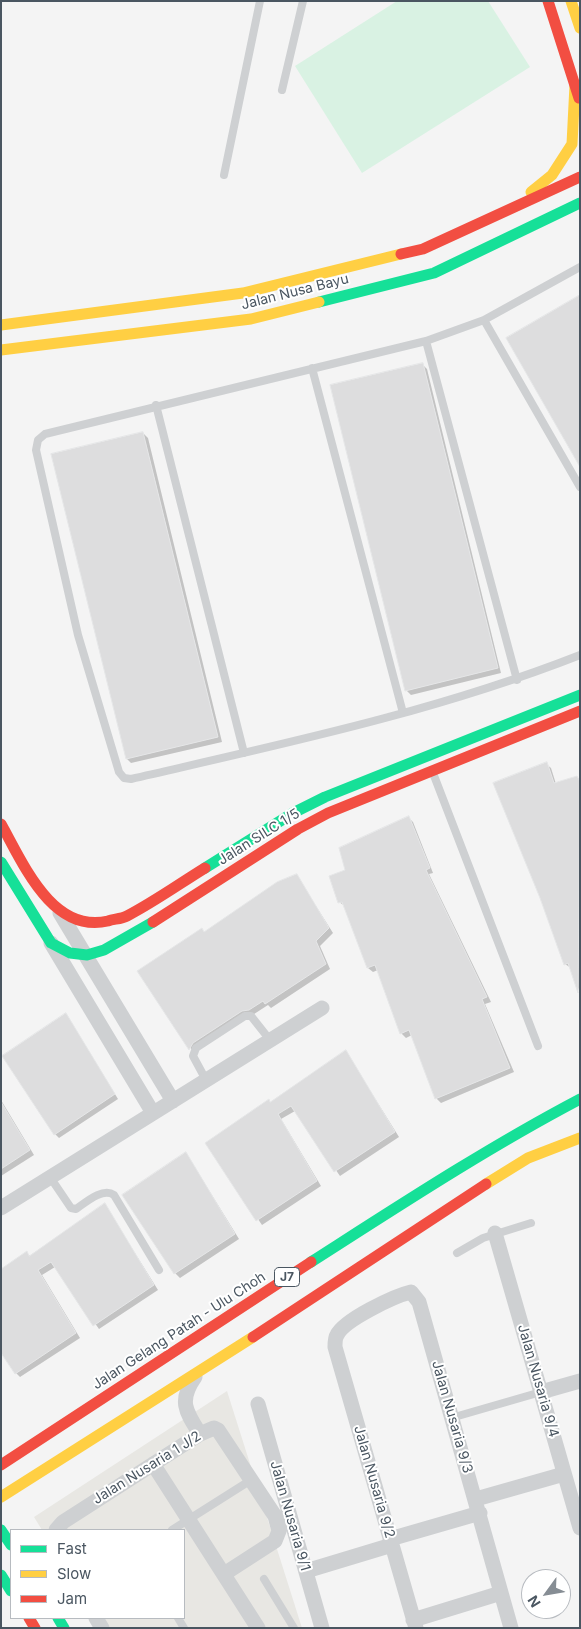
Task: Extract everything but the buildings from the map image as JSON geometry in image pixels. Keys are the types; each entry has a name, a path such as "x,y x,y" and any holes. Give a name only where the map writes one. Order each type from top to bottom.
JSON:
{"main road":[{"path":"548,1 580,100"},
{"path":"571,1 580,28"},
{"path":"508,210 552,175 572,144 575,85"},
{"name":"Jalan Nusa Bayu","path":"1,324 243,293 424,249 580,178"},
{"name":"Jalan Nusa Bayu","path":"1,350 251,320 434,273 580,203"},
{"name":"Jalan SILC 1/5","path":"1,824 44,895 60,913 84,923 103,923 125,916 293,813 317,801 580,695"},
{"name":"Jalan SILC 1/5","path":"87,955 104,950 133,934 298,829 328,813 580,711"},
{"path":"1,862 51,943 70,953 87,955"},
{"name":"Jalan Gelang Patah - Ulu Choh","path":"1,1465 453,1170 512,1135 580,1100"},
{"name":"J7","path":"1,1497 196,1375 466,1196 528,1158 580,1138"},
{"path":"1,1530 10,1544"},
{"path":"1,1575 10,1589"}],"street":[{"path":"60,913 87,955 173,1101"},
{"path":"51,943 153,1114"},
{"path":"1,1208 322,1008"},
{"path":"117,1053 137,1041"},
{"name":"Jalan Nusaria 9/4","path":"495,1233 580,1528"},
{"name":"Jalan Nusaria 9/3","path":"336,1336 352,1322 397,1296 411,1292 419,1302 511,1628"},
{"name":"Jalan Nusaria 9/2","path":"336,1336 335,1346 415,1624"},
{"path":"196,1375 186,1395 186,1410 200,1434"},
{"path":"541,1392 580,1381"},
{"name":"Jalan Nusaria 9/1","path":"258,1404 322,1628"},
{"path":"145,1406 170,1405 186,1410"},
{"name":"Jalan Nusaria 1 J/2","path":"57,1529 63,1522 200,1434 210,1428 218,1430 274,1516 279,1531 275,1541 224,1574"},
{"path":"153,1464 258,1628"},
{"path":"306,1572 391,1542 478,1506 564,1474"},
{"path":"415,1624 501,1593"}],"lane":[{"path":"224,175 260,1"},
{"path":"282,90 303,1"},
{"path":"580,267 484,320 426,341 45,434 38,440 36,450 78,635 119,772 124,778 131,779 244,753 403,713 517,680 580,655"},
{"path":"484,320 580,487"},
{"path":"426,341 517,680"},
{"path":"312,368 403,713"},
{"path":"156,406 244,753"},
{"path":"432,770 538,1046"},
{"path":"206,1080 193,1056 196,1048 245,1016 252,1016 270,1040"},
{"path":"50,1177 71,1208 76,1209 103,1192 110,1192 159,1270"},
{"path":"457,1253 495,1233 531,1223"},
{"path":"451,1418 541,1392"},
{"path":"174,1529 251,1480"},
{"path":"264,1579 294,1628"}],"shaded area":[{"path":"227,1391 302,1628 105,1628 99,1619 185,1619 185,1529 41,1529 34,1517"}],"green space":[{"path":"397,1 488,1 530,67 362,173 295,66"}],"traffic: fast":[{"path":"319,302 434,273 580,203"},
{"path":"205,868 293,813 325,797 580,695"},
{"path":"1,862 51,943 70,953 87,955 104,950 153,922"},
{"path":"311,1262 477,1157 580,1099"},
{"path":"1,1530 10,1544"},
{"path":"1,1575 10,1589"},
{"path":"59,1619 64,1628"}],"traffic: slow":[{"path":"571,1 580,28"},
{"path":"531,192 552,175 572,144 575,85"},
{"path":"1,325 243,293 401,254"},
{"path":"1,350 251,319 319,302"},
{"path":"486,1184 528,1158 580,1138"},
{"path":"1,1497 253,1337"}],"traffic: jam":[{"path":"548,1 579,98"},
{"path":"401,254 423,249 580,177"},
{"path":"153,922 298,829 328,813 580,711"},
{"path":"1,824 19,857 42,892 55,906 71,917 88,922 108,921 127,916 205,868"},
{"path":"253,1337 486,1184"},
{"path":"1,1465 311,1262"},
{"path":"30,1619 35,1628"}]}
